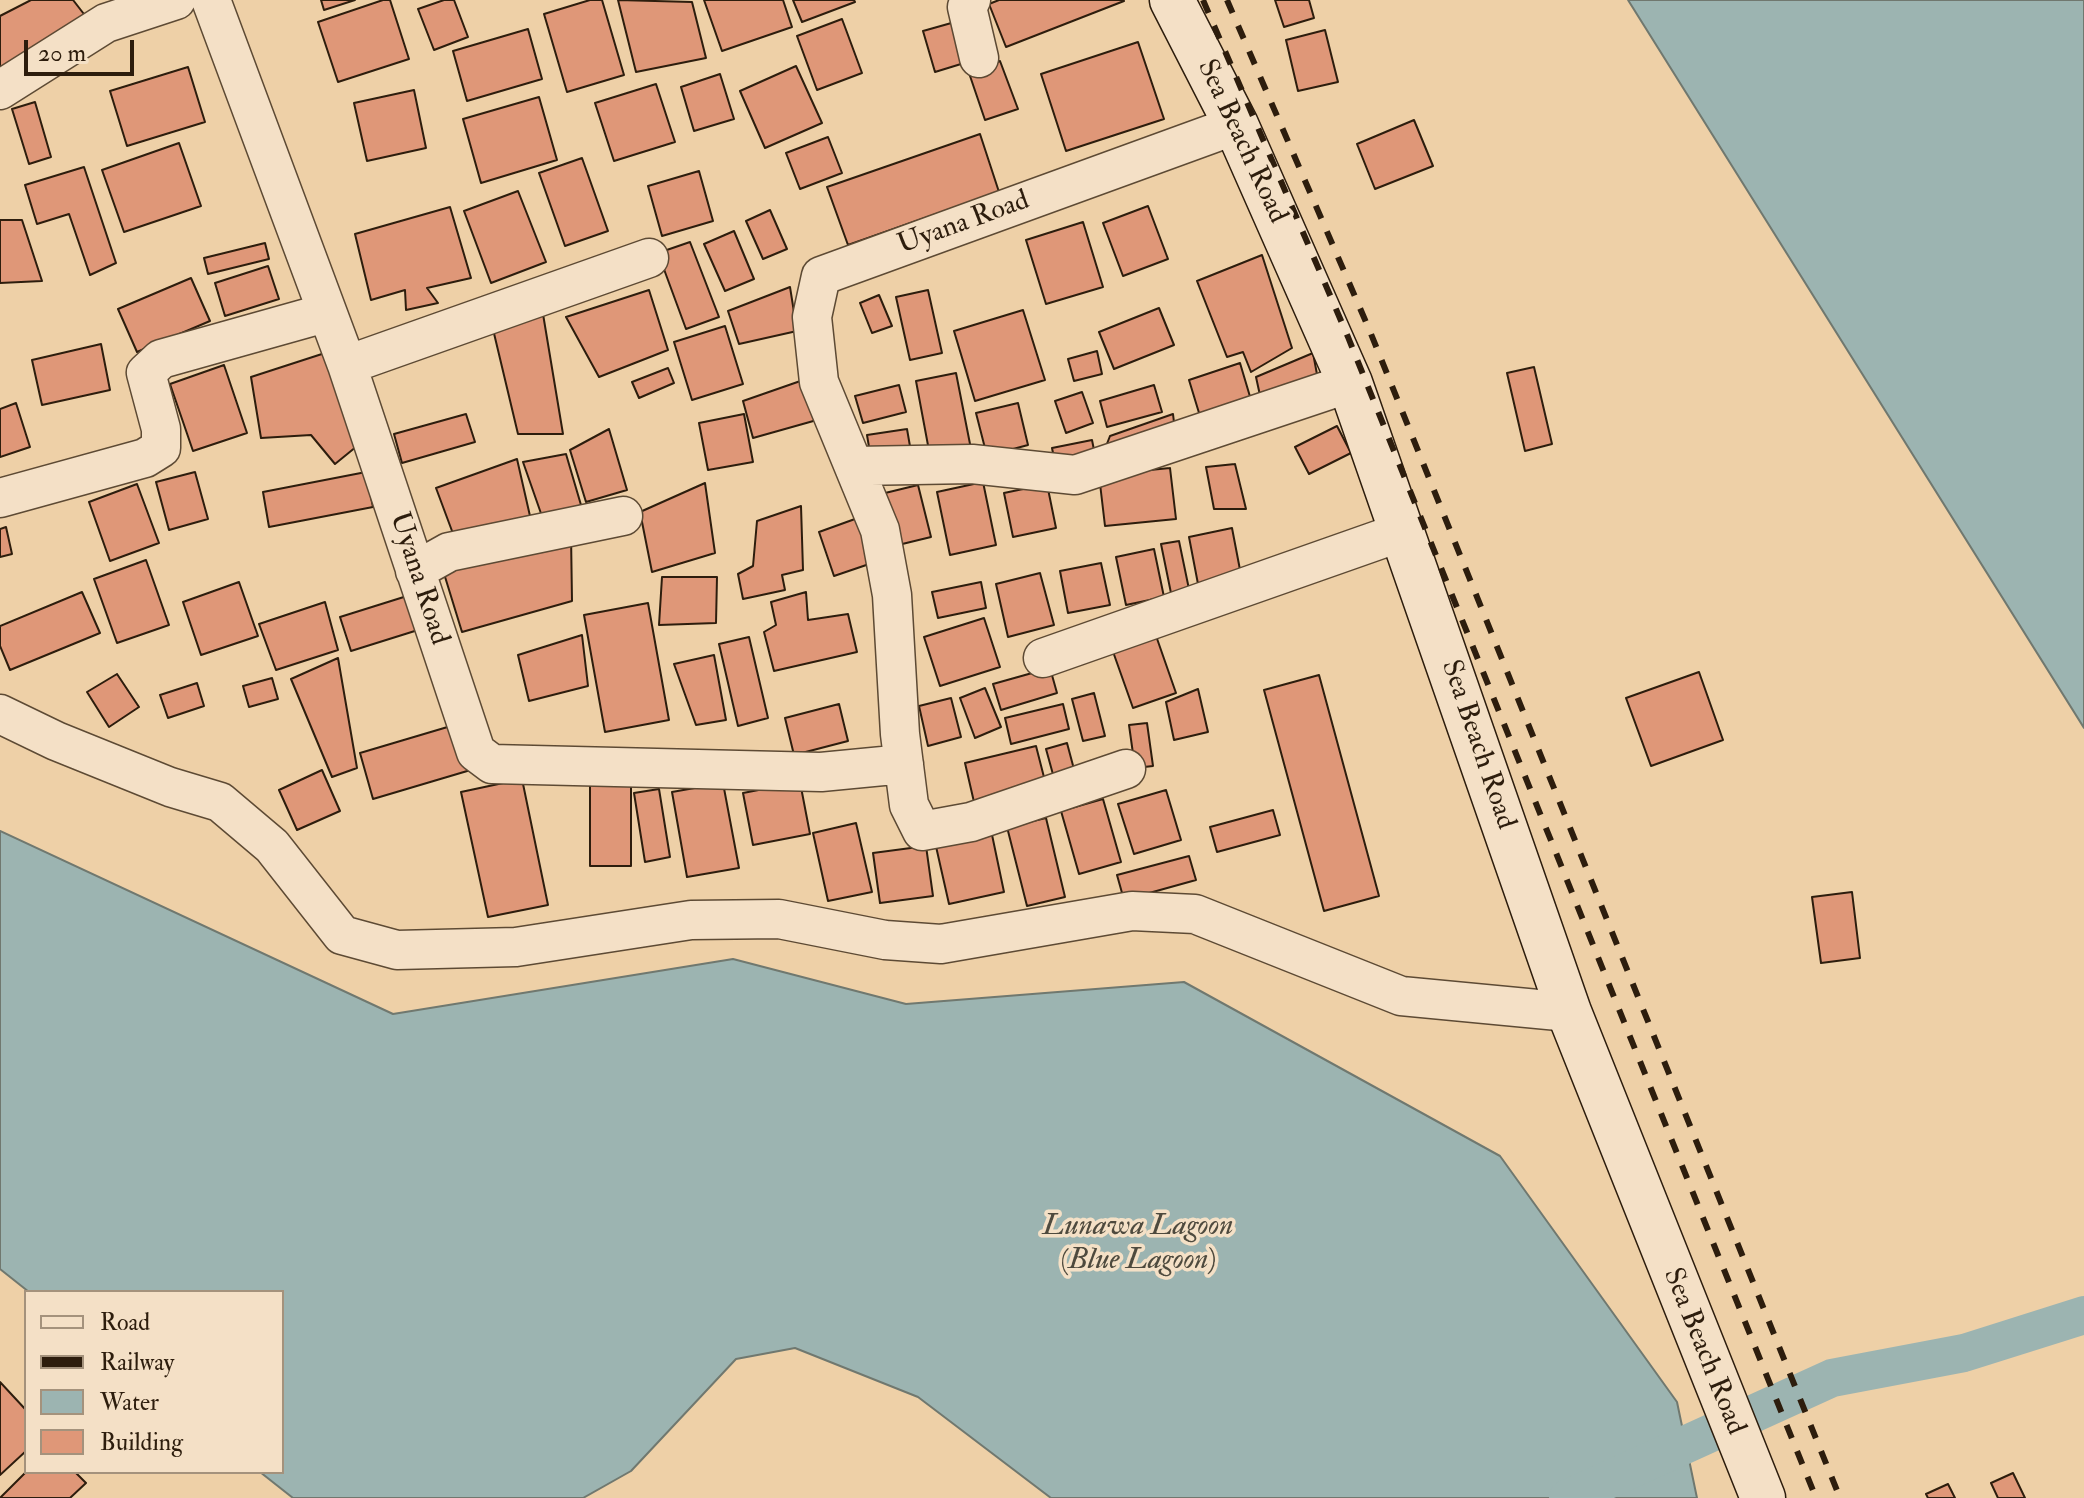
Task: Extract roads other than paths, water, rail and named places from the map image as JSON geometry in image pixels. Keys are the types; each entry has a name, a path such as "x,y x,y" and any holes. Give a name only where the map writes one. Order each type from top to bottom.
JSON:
{"street":[{"path":"0,90 106,23 176,0"},
{"name":"Uyana Road","path":"211,0 325,313 347,365 476,752 492,764 821,772 902,749 892,595 880,530 819,382 812,317 821,276 1236,125"},
{"path":"971,0 967,7 979,58"},
{"name":"Sea Beach Road","path":"1172,0 1236,125 1350,383 1569,1012 1763,1498"},
{"path":"347,365 649,258"},
{"path":"0,498 145,458 161,448 161,429 146,373 161,359 325,313"},
{"path":"856,466 972,464 1075,475 1350,383"},
{"path":"415,571 449,552 623,516"},
{"path":"1043,658 1404,531"},
{"path":"0,714 141,775 220,802 272,846 342,935 397,950 516,947 705,919 779,919 885,940 941,944 1132,911 1195,914 1401,996 1569,1012"},
{"path":"902,749 909,805 922,831 971,822 1126,769"}],"water":[{"path":"1628,0 2084,0 2084,728"},
{"name":"Lunawa Lagoon (Blue Lagoon)","path":"0,831 393,1014 733,959 906,1004 1184,982 1500,1156 1677,1402 1697,1498 1051,1498 918,1397 795,1348 736,1359 631,1471 583,1498 293,1498 263,1474 284,1474 284,1290 26,1290 0,1269"}],"waterway":[{"path":"1568,1498 1832,1378 1964,1353 2084,1315"}],"railway":[{"path":"1203,0 1348,337 1816,1498"},
{"path":"1227,0 1369,329 1840,1498"}]}
